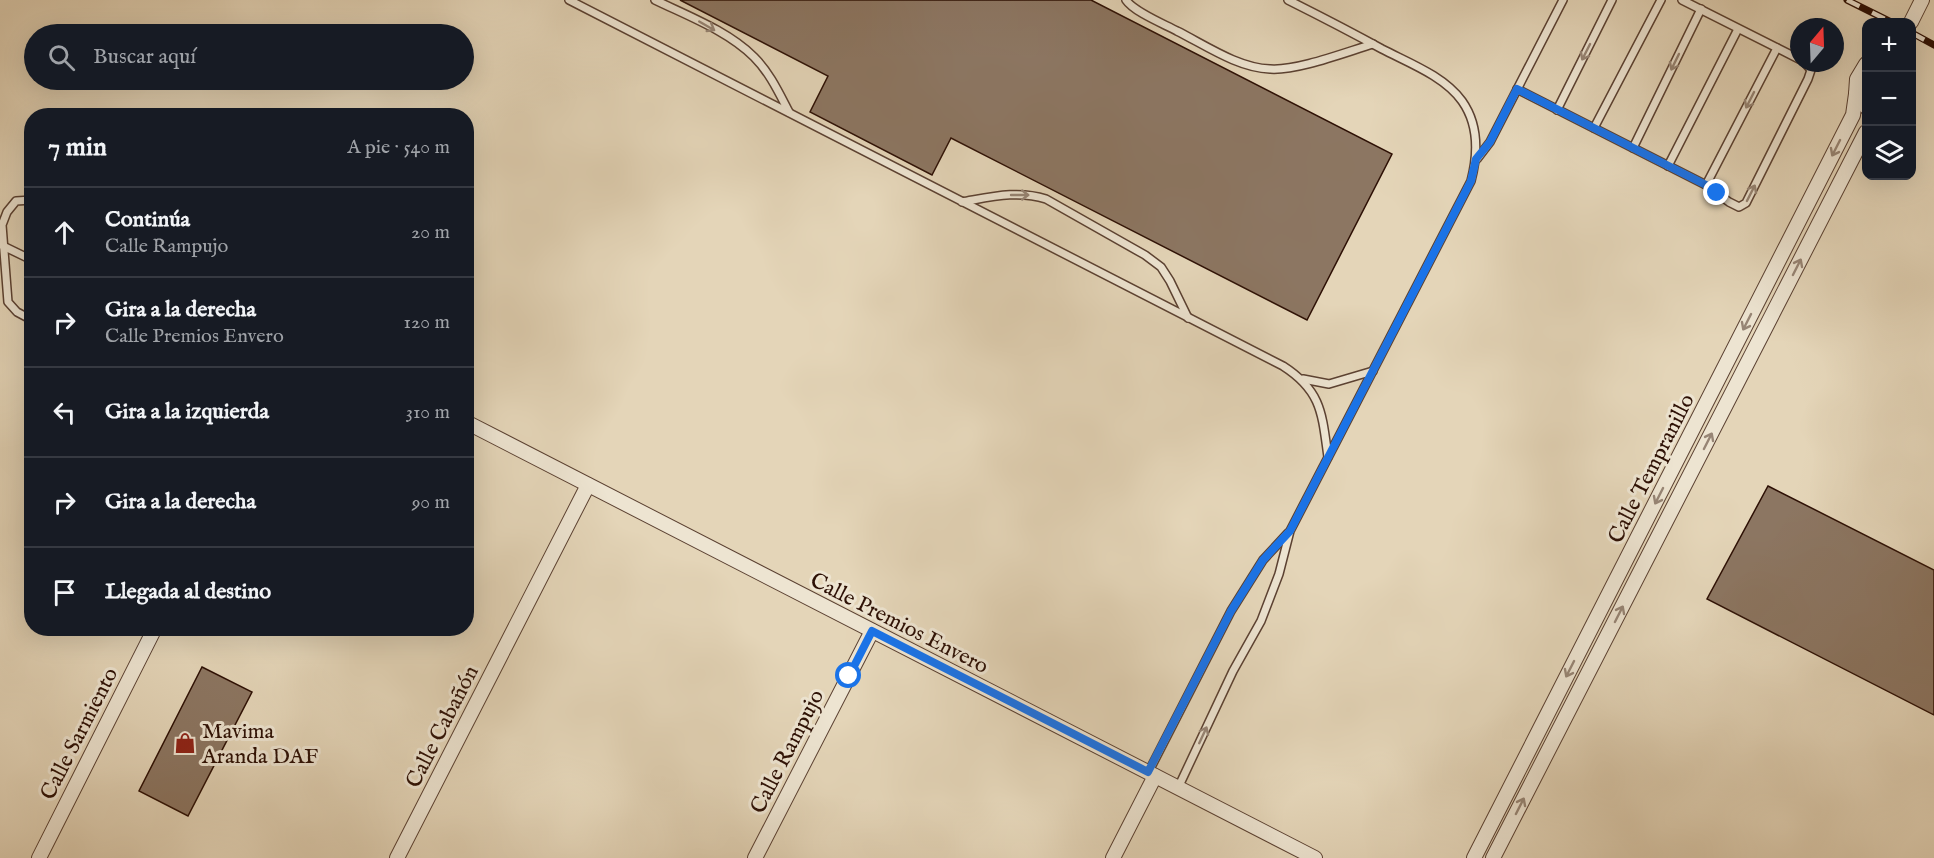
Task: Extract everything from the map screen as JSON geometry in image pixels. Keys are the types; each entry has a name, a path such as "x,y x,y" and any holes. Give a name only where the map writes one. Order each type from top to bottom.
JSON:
{"street":[{"path":"1913,18 1922,0"},
{"name":"Calle Tempranillo","path":"1474,858 1853,115 1857,79 1862,71"},
{"path":"1857,94 1862,101"},
{"name":"Calle Tempranillo","path":"1493,858 1862,140"},
{"name":"Calle Premios Envero","path":"474,426 1315,858"},
{"name":"Calle Cabañón","path":"397,858 588,485"},
{"name":"Calle Rampujo","path":"755,858 872,631"},
{"name":"Calle Sarmiento","path":"39,858 151,636"},
{"path":"1113,858 1152,774"}],"lane":[{"path":"569,0 1283,366 1310,388 1319,407 1328,458"},
{"path":"654,0 702,22 739,44 755,58 774,83 789,113"},
{"path":"1126,0 1151,18 1230,58 1252,66 1270,69 1291,67 1373,44"},
{"path":"1178,788 1233,671 1260,621 1280,574 1290,531 1471,181 1476,159 1476,141 1471,119 1462,102 1446,86 1430,75 1288,0"},
{"path":"1476,159 1490,142 1563,0"},
{"path":"1557,110 1612,0"},
{"path":"1594,128 1661,0"},
{"path":"1682,0 1790,54"},
{"path":"1633,148 1701,9"},
{"path":"1668,166 1738,28"},
{"path":"1706,185 1777,48"},
{"path":"1517,89 1706,185 1739,207 1746,203 1810,72"},
{"path":"962,202 1017,194 1046,199 1145,255 1161,267 1188,318"},
{"path":"24,200 16,201 7,212 2,225 8,302 24,316"},
{"path":"3,246 24,256"},
{"path":"1300,378 1329,384 1373,371"},
{"path":"1152,774 1231,611 1263,560 1290,531"}],"building":[{"path":"680,0 1091,0 1392,154 1307,320 951,138 932,175 810,112 828,76"},
{"path":"1768,486 1934,570 1934,715 1707,599"},
{"path":"202,667 252,692 188,816 139,791"}],"railway":[{"path":"1847,0 1883,18"},
{"path":"1916,35 1934,45"}],"place":[{"name":"Mavima Aranda DAF","path":"185,743"}],"route":[{"path":"849,676 872,631 1148,772 1231,611 1263,560 1290,531 1471,181 1476,159 1490,142 1517,89 1706,185 1717,193"}]}
